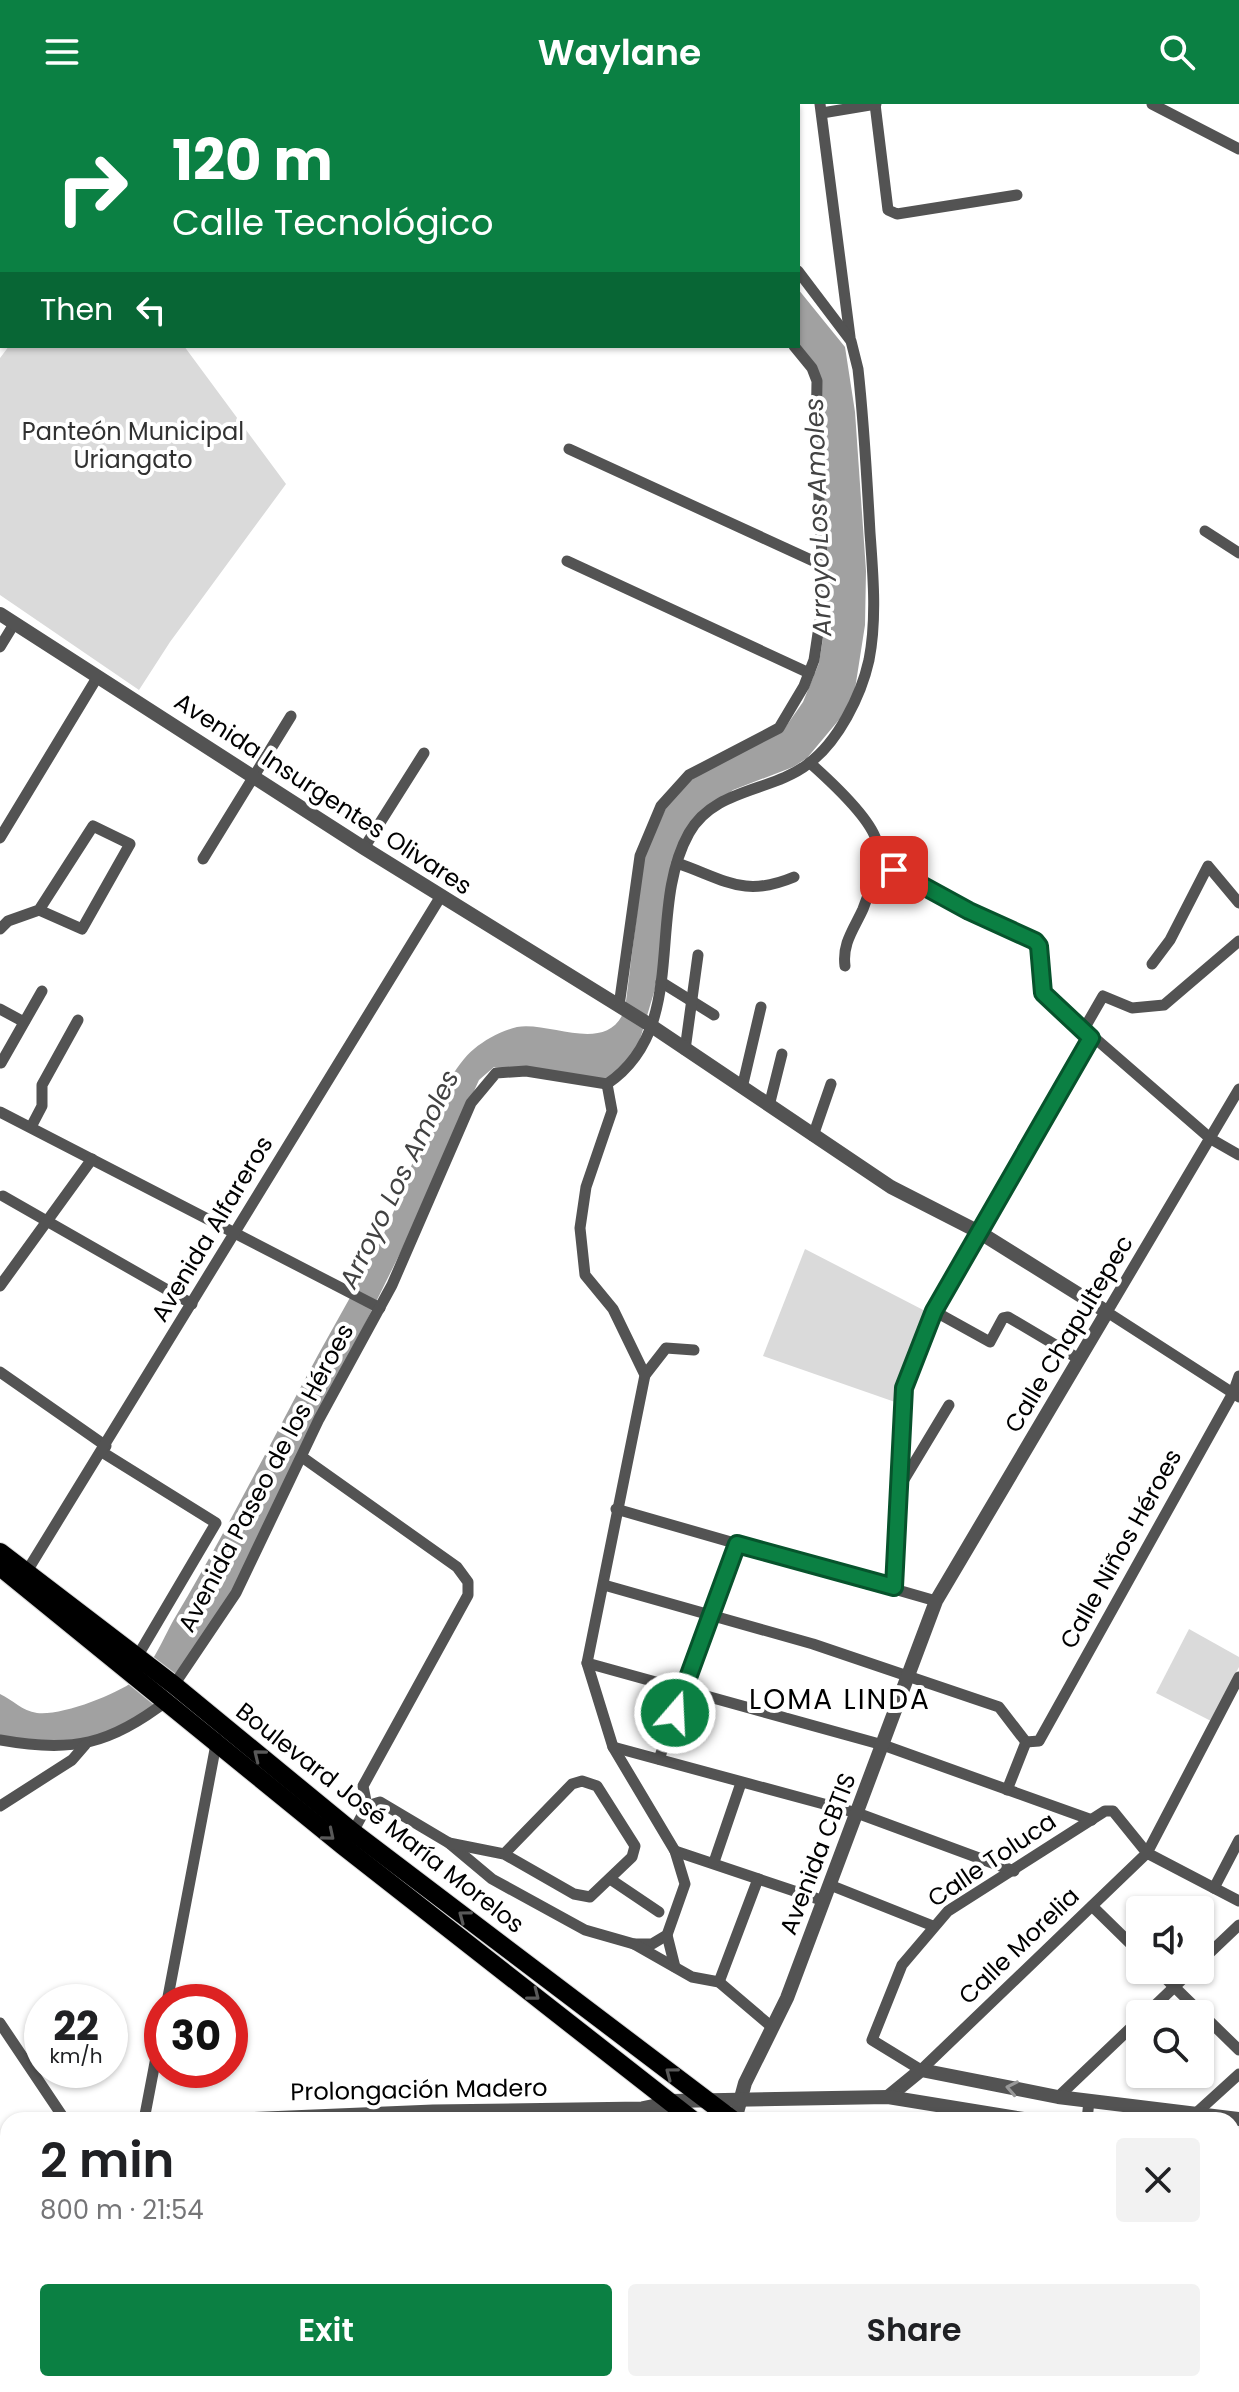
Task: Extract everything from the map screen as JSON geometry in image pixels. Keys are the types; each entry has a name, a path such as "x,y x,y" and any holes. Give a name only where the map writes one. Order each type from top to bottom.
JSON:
{"main road":[{"name":"Boulevard José María Morelos","path":"0,1552 24,1577 138,1664 220,1734 343,1846 683,2112"},
{"name":"Boulevard José María Morelos","path":"0,1567 24,1577"},
{"name":"Boulevard José María Morelos","path":"220,1734 723,2112"},
{"path":"697,2112 709,2101"}],"street":[{"path":"645,1375 613,1309 585,1275 580,1228 586,1187 612,1111 607,1084 625,1072 652,1026 677,863 690,831 732,795 791,774 810,763 848,714 862,682 871,646 868,494 858,369 851,341 821,108 875,104 888,210 897,214 1017,195"},
{"path":"1152,104 1239,149"},
{"path":"800,274 851,341"},
{"path":"621,1007 640,856 661,806 674,788 697,770 779,728 789,715 809,673 821,619 817,381 812,368 796,348"},
{"path":"569,449 822,565"},
{"path":"1205,531 1239,553"},
{"path":"567,561 809,673"},
{"name":"Avenida Insurgentes Olivares","path":"0,614 253,778 652,1026"},
{"path":"0,647 14,624"},
{"path":"0,838 98,676"},
{"path":"203,859 291,716"},
{"path":"364,848 424,753"},
{"path":"810,763 831,781 877,841 877,865 863,908 843,950 845,966"},
{"path":"0,929 8,921 39,910 93,826 130,844 82,929 39,910"},
{"path":"677,863 751,889 767,888 794,877"},
{"path":"877,865 894,870 969,911 1035,941 1039,946 1043,993 1211,1139 1239,1155"},
{"path":"1152,964 1170,940 1208,866 1239,903"},
{"name":"Avenida Alfareros","path":"24,1577 441,896"},
{"path":"894,1587 904,1388 934,1311 1087,1034 1103,996 1132,1008 1164,1005 1239,941"},
{"path":"685,1050 698,955"},
{"path":"661,982 714,1015"},
{"path":"1,1063 42,991"},
{"path":"742,1088 761,1007"},
{"path":"0,1009 24,1022"},
{"path":"31,1127 42,1106 42,1085 78,1020"},
{"path":"652,1026 891,1187 979,1232 1236,1395"},
{"path":"769,1106 782,1054"},
{"name":"Avenida Paseo de los Héroes","path":"0,1740 51,1746 85,1745 114,1736 169,1691 236,1593 319,1419 378,1307 471,1103 483,1085 496,1073 526,1071 607,1084"},
{"path":"813,1136 831,1084"},
{"name":"Calle Chapultepec","path":"936,1601 1239,1089"},
{"path":"0,1112 378,1307"},
{"path":"0,1286 92,1159"},
{"path":"3,1196 192,1304"},
{"path":"934,1311 990,1342 1003,1318 1008,1317 1079,1359"},
{"path":"675,1967 667,1935 685,1884 675,1851 613,1747 587,1663 645,1375 666,1348 694,1350"},
{"path":"0,1372 104,1449"},
{"name":"Calle Niños Héroes","path":"1026,1742 1039,1741 1236,1395 1239,1376"},
{"path":"899,1487 949,1405"},
{"name":"Avenida Paseo de los Héroes","path":"104,1449 216,1523 138,1664"},
{"path":"302,1457 457,1567 468,1582 468,1595 363,1786 367,1806 353,1832"},
{"path":"616,1509 936,1601"},
{"path":"659,1759 737,1544"},
{"path":"604,1585 709,1618 813,1644 999,1707 1026,1742 1007,1790"},
{"name":"Avenida CBTIS","path":"737,2112 824,1901 936,1601"},
{"path":"587,1663 883,1745 1092,1820"},
{"name":"Calle Morelia","path":"921,2070 1147,1853 1239,1677"},
{"path":"171,1984 220,1734"},
{"path":"0,1806 72,1760 85,1745"},
{"path":"613,1747 857,1813 1014,1871"},
{"path":"449,1843 504,1854 574,1894 590,1897 632,1857 635,1846 597,1786 582,1781 572,1784 504,1854"},
{"path":"714,1862 741,1783"},
{"path":"367,1806 380,1802 449,1843 492,1879 585,1930 634,1944 692,1977 719,1982 773,2028"},
{"name":"Calle Toluca","path":"921,2070 872,2040 902,1965 948,1911 1105,1811 1113,1811 1147,1853"},
{"path":"1214,1888 1239,1840"},
{"path":"675,1851 824,1901"},
{"path":"1147,1853 1239,1901"},
{"path":"610,1879 659,1912"},
{"path":"719,1982 758,1879"},
{"path":"830,1885 933,1926"},
{"path":"1092,1906 1126,1939"},
{"path":"1214,1949 1239,1925"},
{"path":"634,1944 652,1944 667,1935"},
{"path":"1172,1984 1239,2050"},
{"path":"1161,2000 1178,1984"},
{"path":"0,2023 60,2112"},
{"path":"1058,2097 1126,2032"},
{"path":"888,2097 921,2070 1058,2097 1172,2112"},
{"path":"1197,2112 1239,2074"},
{"path":"907,2081 906,2095 913,2101"},
{"path":"146,2112 150,2088"},
{"path":"671,2101 888,2097 964,2112"},
{"name":"Prolongación Madero","path":"392,2112 642,2107 671,2101"},
{"path":"1088,2112 1089,2101"},
{"name":"Prolongación Madero","path":"642,2107 661,2112"}],"green space":[{"name":"Panteón Municipal Uriangato","path":"8,348 185,348 286,484 170,642 139,690 0,595 0,358"},
{"path":"805,1249 931,1314 895,1402 763,1356"},
{"path":"1189,1629 1239,1657 1239,1667 1211,1721 1156,1693"}],"shaded area":[{"name":"Arroyo Los Amoles","path":"800,291 845,347 855,412 866,571 865,625 855,689 848,709 807,758 793,767 733,790 687,829 658,979 638,1046 623,1069 605,1080 494,1067 479,1080 414,1225 235,1587 173,1681 143,1717 80,1743 0,1737 0,1694 32,1712 60,1711 114,1692 134,1681 146,1669 371,1260 424,1132 447,1083 460,1064 484,1042 517,1027 592,1034 606,1031 617,1023 625,1009 644,857 668,803 688,782 707,770 782,732 803,702 819,663 827,613 828,561 819,424 820,387 800,348"}],"district":[{"name":"LOMA LINDA","path":"840,1699"}],"route":[{"path":"675,1713 737,1544 894,1587 904,1388 934,1311 1091,1038 1043,993 1039,946 1035,941 969,911 894,870"}]}
